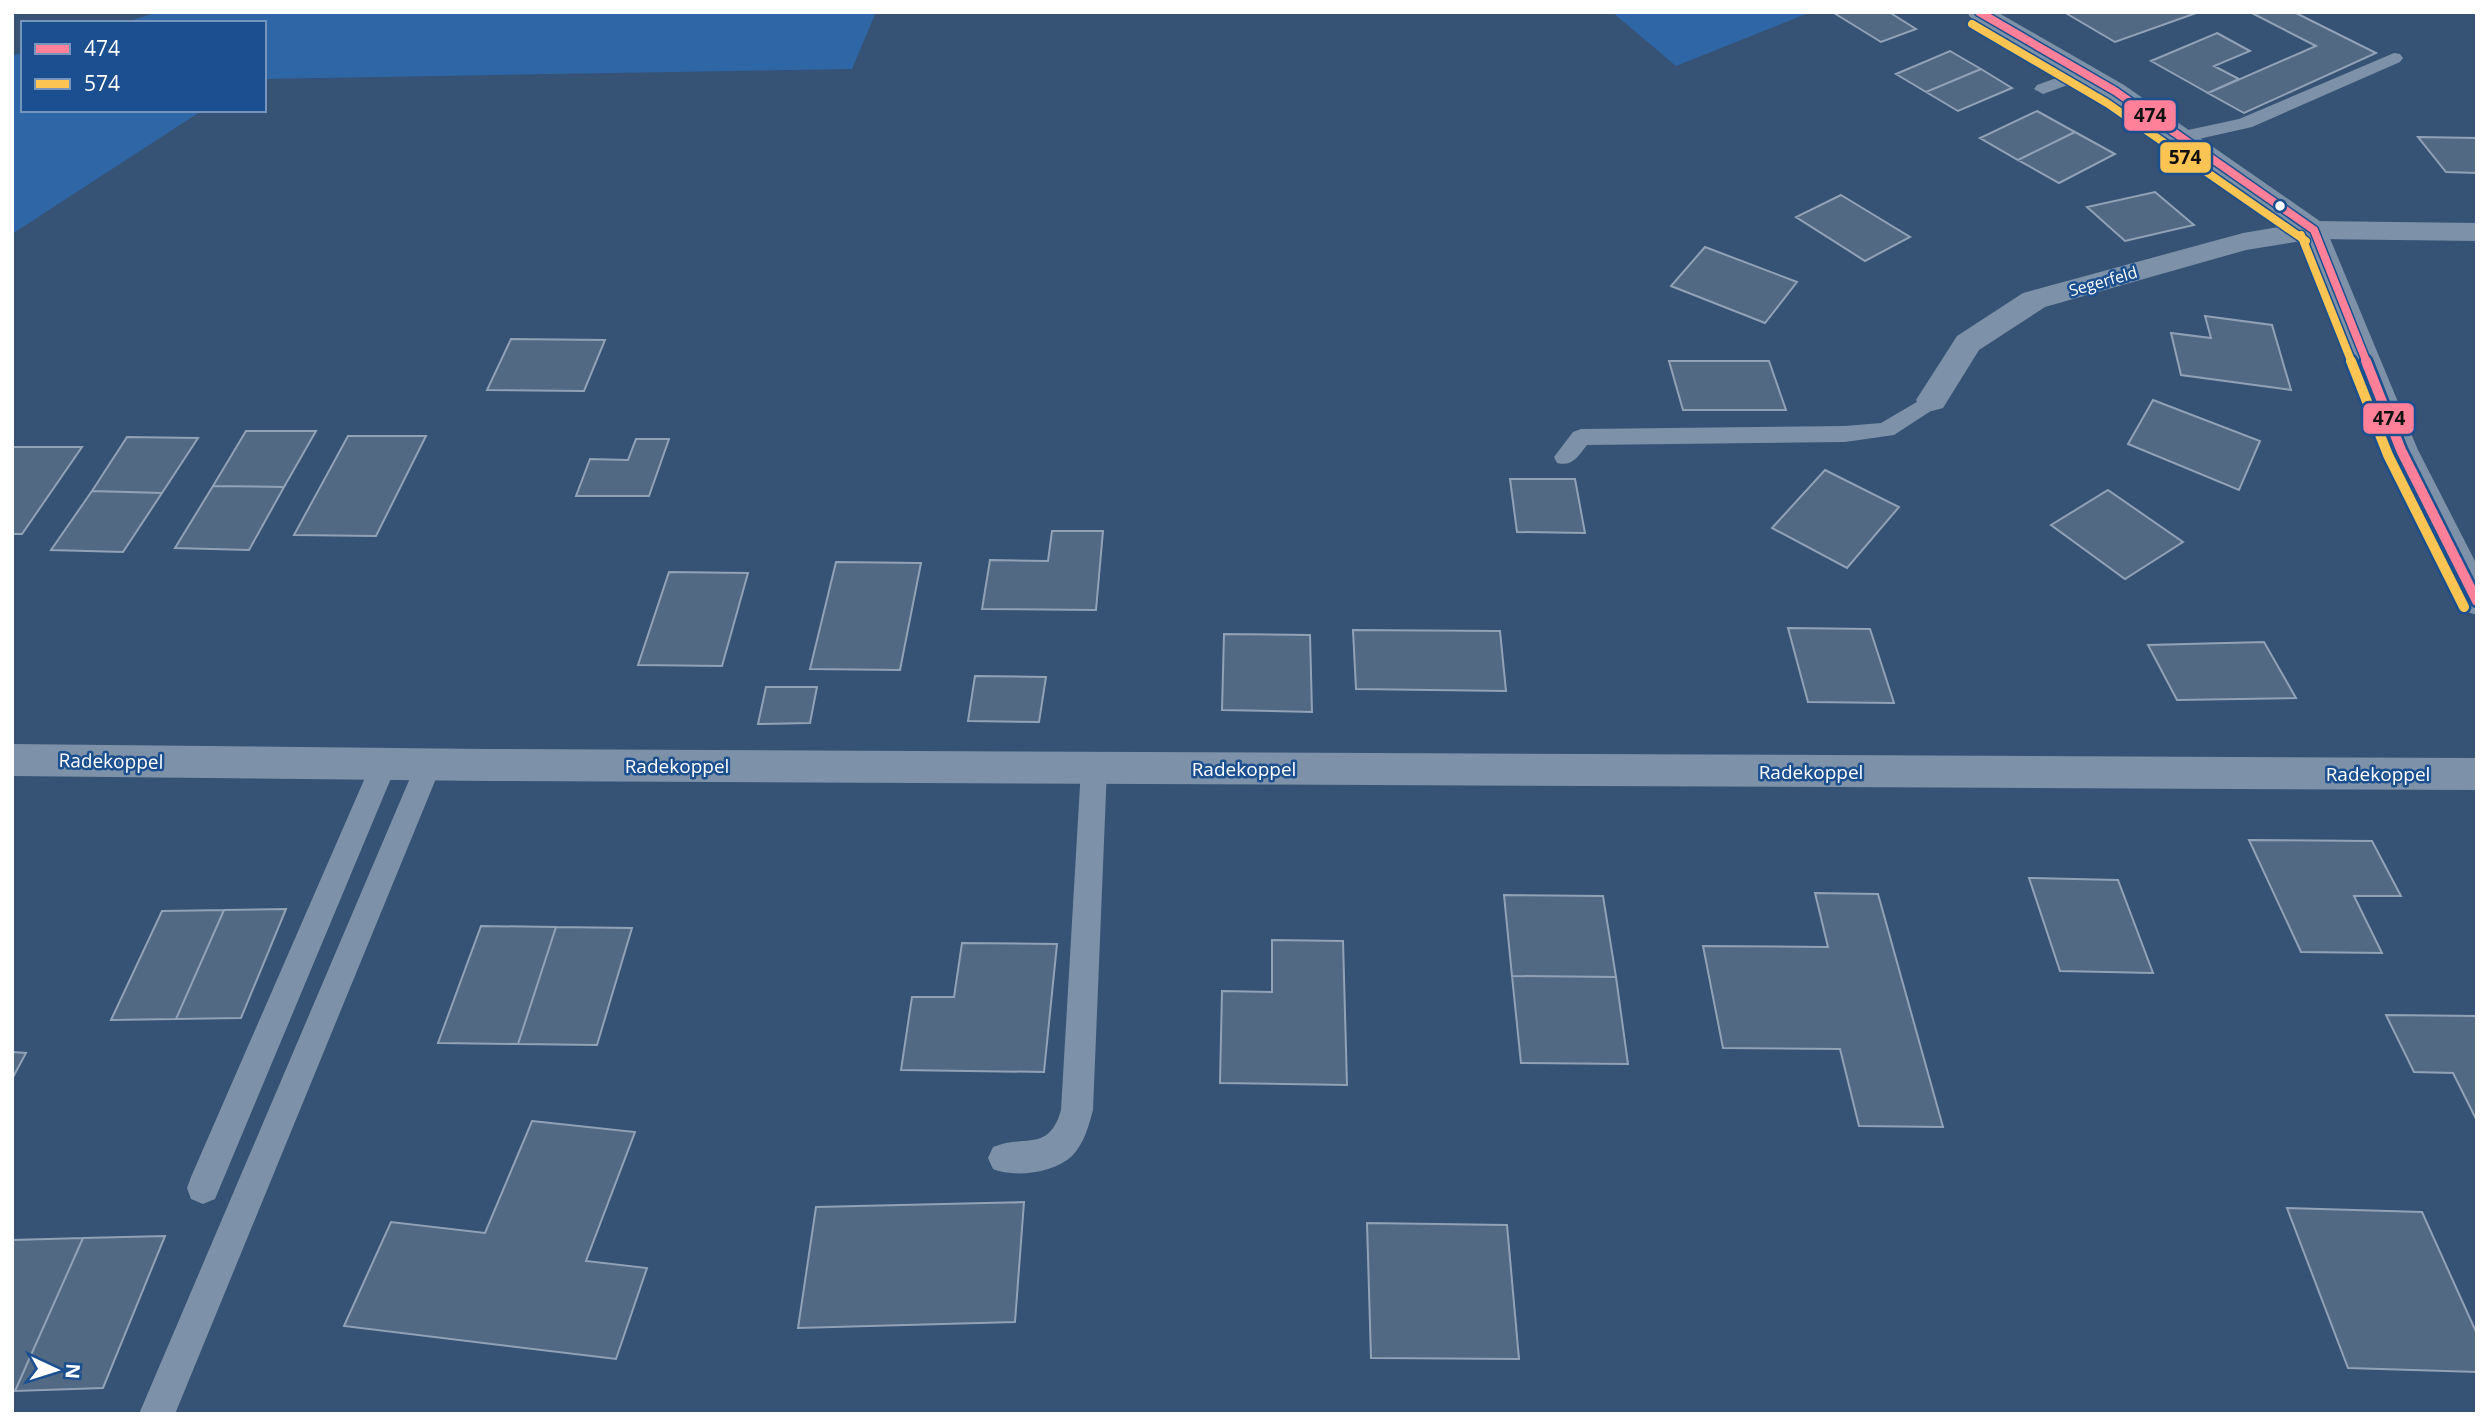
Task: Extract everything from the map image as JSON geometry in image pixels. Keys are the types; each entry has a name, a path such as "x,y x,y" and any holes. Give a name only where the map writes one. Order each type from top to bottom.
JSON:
{"street":[{"path":"1979,12 2115,91 2314,230 2401,450 2477,601"},
{"name":"Segerfeld","path":"1932,400 1968,343 2034,300 2243,242 2314,230 2477,232"},
{"name":"Radekoppel","path":"12,760 2477,774"}],"lane":[{"path":"2181,137 2245,123 2394,58"},
{"path":"2043,89 2084,73"},
{"path":"1565,457 1581,437 1845,434 1886,430 1932,400"},
{"path":"203,1188 384,764"},
{"path":"157,1414 429,764"},
{"path":"1004,1158 1042,1157 1057,1150 1069,1135 1077,1110 1083,1040 1094,768"}],"shaded area":[{"path":"158,12 876,12 852,69 266,79 266,21 129,21"},
{"path":"1612,12 1811,12 1676,66"},
{"path":"21,54 21,112 200,112 12,234 12,56"}],"building":[{"path":"1889,12 1916,29 1881,42 1834,13"},
{"path":"2064,12 2199,12 2115,42"},
{"path":"2250,12 2294,12 2376,53 2244,113 2208,93 2316,46"},
{"path":"2217,33 2250,51 2214,66 2239,79 2208,93 2151,61"},
{"path":"1950,51 1981,69 1926,92 1896,74"},
{"path":"1981,69 2012,88 1958,111 1926,92"},
{"path":"2037,111 2075,132 2018,160 1980,138"},
{"path":"2075,132 2115,154 2059,183 2018,160"},
{"path":"2418,137 2477,138 2477,173 2446,172"},
{"path":"2155,192 2194,225 2125,241 2087,207"},
{"path":"1841,195 1910,237 1865,261 1796,217"},
{"path":"1705,247 1797,282 1765,323 1671,286"},
{"path":"2205,316 2272,325 2291,390 2181,375 2171,333 2211,338"},
{"path":"511,339 605,340 584,391 487,390"},
{"path":"1669,361 1769,361 1786,410 1683,410"},
{"path":"2153,400 2260,441 2239,490 2128,444"},
{"path":"246,431 316,431 284,487 213,486"},
{"path":"348,436 426,436 376,536 294,535"},
{"path":"127,437 198,438 162,493 92,491"},
{"path":"636,439 669,439 649,496 576,496 590,459 628,460"},
{"path":"12,447 82,447 22,534 12,534"},
{"path":"1825,470 1899,507 1847,568 1772,528"},
{"path":"1510,479 1575,479 1585,533 1517,532"},
{"path":"213,486 284,487 249,550 175,548"},
{"path":"2108,490 2183,542 2125,579 2051,525"},
{"path":"92,491 162,493 123,552 51,550"},
{"path":"1052,531 1103,531 1096,610 982,609 990,560 1048,561"},
{"path":"836,562 921,563 900,670 810,669"},
{"path":"669,572 748,573 722,666 638,665"},
{"path":"1788,628 1870,629 1894,703 1808,702"},
{"path":"1353,630 1500,631 1506,691 1356,689"},
{"path":"1224,634 1310,635 1312,712 1222,710"},
{"path":"2264,642 2296,698 2177,700 2148,645"},
{"path":"975,676 1046,677 1039,722 968,721"},
{"path":"766,687 817,687 810,723 758,724"},
{"path":"2249,840 2372,841 2401,896 2354,896 2382,953 2301,952"},
{"path":"2029,878 2118,880 2153,973 2060,971"},
{"path":"1815,893 1878,894 1943,1127 1859,1126 1840,1049 1723,1048 1703,946 1828,947"},
{"path":"1504,895 1603,896 1616,977 1512,976"},
{"path":"286,909 241,1018 176,1019 224,910"},
{"path":"224,910 176,1019 111,1020 162,911"},
{"path":"481,926 556,927 518,1044 438,1043"},
{"path":"556,927 632,928 597,1045 518,1044"},
{"path":"1272,940 1343,941 1347,1085 1220,1083 1222,991 1272,992"},
{"path":"962,943 1057,944 1044,1072 901,1070 912,997 954,997"},
{"path":"1512,976 1616,977 1628,1064 1521,1063"},
{"path":"2386,1015 2477,1016 2477,1121 2453,1073 2414,1072"},
{"path":"12,1052 26,1053 12,1079"},
{"path":"532,1121 635,1132 586,1261 647,1268 616,1359 344,1326 391,1222 485,1233"},
{"path":"1024,1202 1015,1322 798,1328 816,1207"},
{"path":"2287,1208 2422,1212 2477,1334 2477,1372 2348,1368"},
{"path":"1367,1223 1507,1225 1519,1359 1371,1358"},
{"path":"165,1236 103,1388 15,1391 83,1238"},
{"path":"83,1238 15,1391 12,1391 12,1240"}],"transit line":[{"name":"474","path":"1979,12 2115,91 2314,230"},
{"name":"574","path":"1972,24 2107,103 2306,241"},
{"name":"474","path":"2314,230 2401,450 2477,601"},
{"name":"574","path":"2301,235 2388,455 2464,607"}]}
